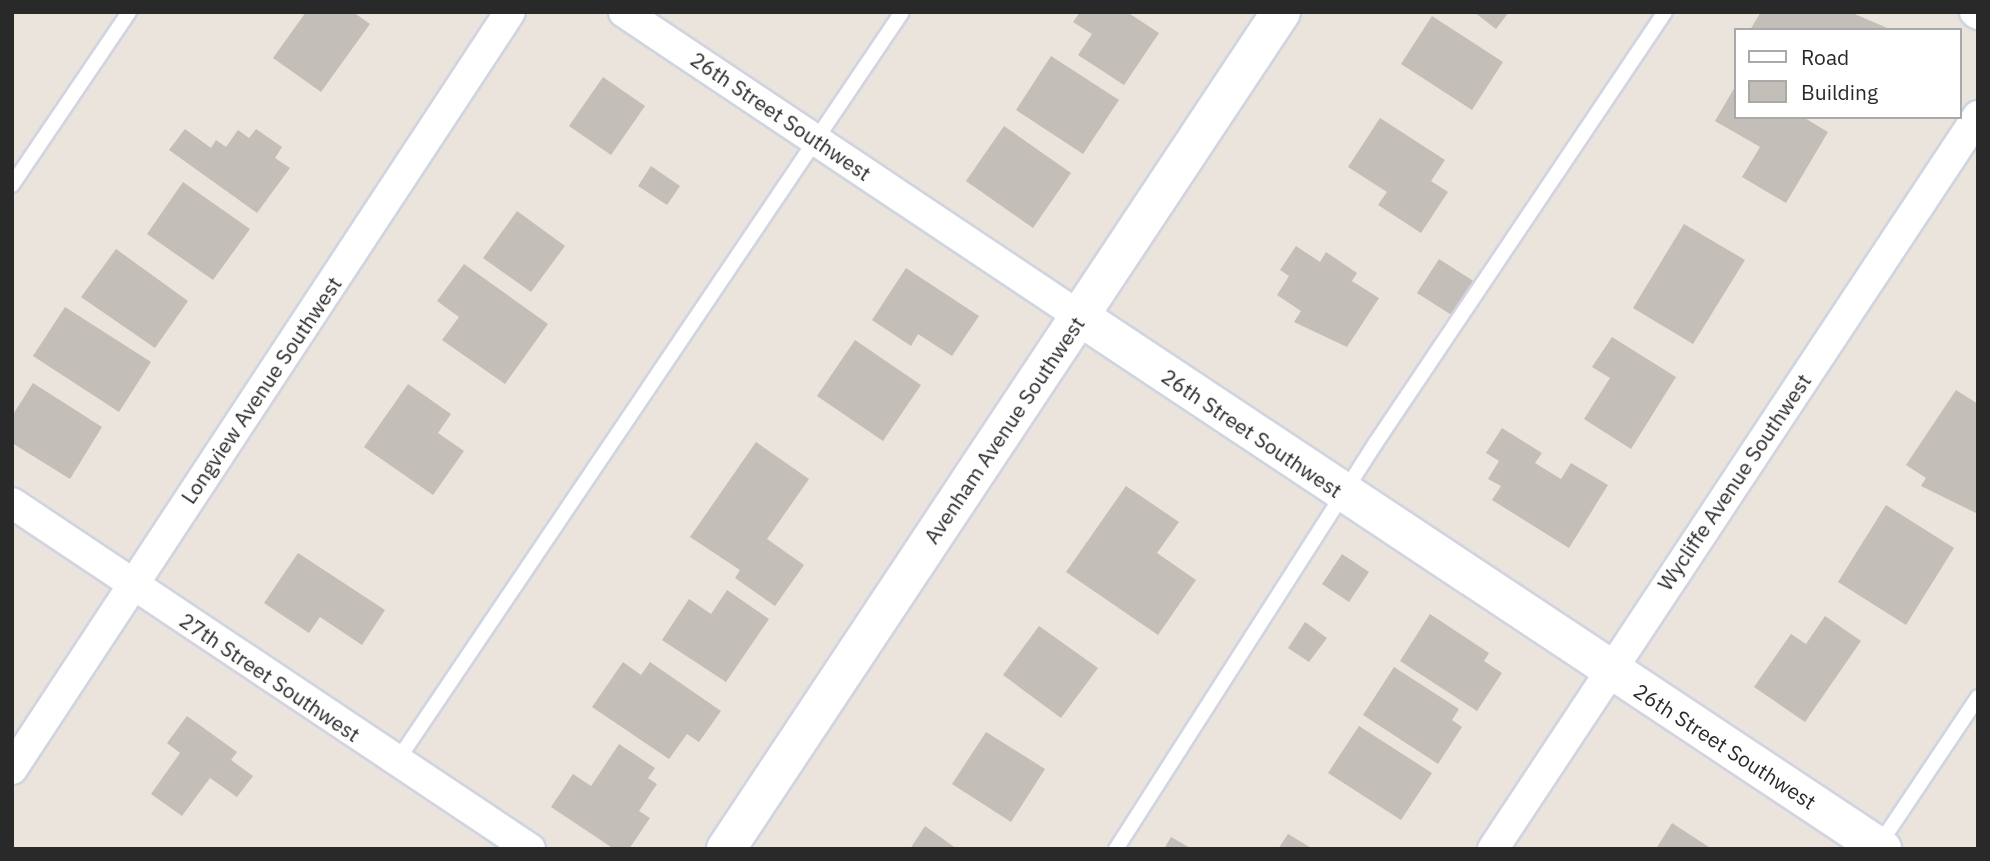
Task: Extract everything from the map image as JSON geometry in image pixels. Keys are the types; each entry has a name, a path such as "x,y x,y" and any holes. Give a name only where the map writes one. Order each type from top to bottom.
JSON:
{"street":[{"name":"Longview Avenue Southwest","path":"12,769 510,12"},
{"name":"26th Street Southwest","path":"624,12 1343,494 1879,848"},
{"name":"Avenham Avenue Southwest","path":"726,849 1281,12"},
{"name":"Wycliffe Avenue Southwest","path":"1493,849 1978,116"},
{"name":"27th Street Southwest","path":"12,503 530,849"}],"lane":[{"path":"12,185 129,12"},
{"path":"397,761 902,12"},
{"path":"1116,849 1343,494 1665,12"},
{"path":"1879,848 1978,697"}],"building":[{"path":"306,12 353,12 370,24 321,92 273,58"},
{"path":"1080,12 1127,12 1159,33 1124,85 1078,55 1092,34 1073,22"},
{"path":"1474,12 1509,12 1496,29"},
{"path":"1761,12 1850,12 1887,28 1751,28"},
{"path":"1432,16 1503,62 1472,110 1401,64"},
{"path":"1051,56 1119,100 1083,154 1016,110"},
{"path":"603,77 645,106 611,155 569,126"},
{"path":"1734,88 1734,119 1806,119 1828,132 1786,203 1742,177 1760,147 1715,121"},
{"path":"1380,118 1445,160 1431,181 1448,192 1421,233 1378,205 1387,192 1348,167"},
{"path":"1004,126 1071,173 1033,228 966,181"},
{"path":"185,129 211,148 216,140 226,147 238,130 249,138 256,129 282,147 275,158 290,168 257,213 169,150"},
{"path":"651,166 680,186 667,205 638,186"},
{"path":"183,182 250,229 213,280 147,234"},
{"path":"517,211 565,246 531,292 483,258"},
{"path":"1684,224 1745,260 1693,344 1633,308"},
{"path":"1296,246 1320,262 1326,252 1357,273 1352,281 1379,298 1347,347 1294,322 1301,311 1277,295 1289,276 1280,270"},
{"path":"116,249 188,301 155,348 81,297"},
{"path":"1439,259 1475,282 1453,316 1417,293"},
{"path":"464,264 548,324 505,384 442,340 459,317 437,301"},
{"path":"906,268 979,316 952,356 918,334 911,346 872,320"},
{"path":"65,307 151,362 119,412 33,356"},
{"path":"1612,337 1676,377 1631,449 1584,419 1610,378 1592,367"},
{"path":"855,340 921,385 883,441 817,396"},
{"path":"33,383 102,427 70,479 12,443 12,416"},
{"path":"408,384 451,414 438,433 464,451 433,495 364,447"},
{"path":"1956,390 1978,404 1976,513 1921,486 1926,478 1906,465"},
{"path":"1502,428 1542,453 1535,463 1561,479 1571,463 1608,485 1569,548 1492,500 1501,486 1488,479 1499,461 1486,453"},
{"path":"756,442 809,479 767,539 804,565 775,606 735,578 740,570 690,537"},
{"path":"1126,486 1179,522 1157,553 1196,580 1158,635 1066,572"},
{"path":"1886,505 1954,548 1906,625 1838,582"},
{"path":"298,553 385,610 362,645 320,617 309,633 264,603"},
{"path":"1342,554 1369,572 1349,602 1322,584"},
{"path":"727,590 769,619 726,682 662,640 689,599 711,614"},
{"path":"1430,614 1489,653 1484,661 1502,673 1477,711 1400,661"},
{"path":"1825,616 1861,641 1805,722 1754,687 1791,634 1806,644"},
{"path":"1305,622 1327,638 1309,662 1288,648"},
{"path":"1039,626 1098,668 1061,718 1003,675"},
{"path":"623,662 641,675 650,662 721,711 699,742 687,734 669,759 592,707"},
{"path":"1394,667 1459,709 1452,720 1462,727 1438,764 1363,715"},
{"path":"187,716 237,752 231,760 253,776 237,797 210,778 182,816 151,794 180,753 167,743"},
{"path":"1359,726 1432,773 1401,820 1328,773"},
{"path":"986,732 1045,769 1011,822 952,784"},
{"path":"619,744 655,768 648,778 657,784 639,811 650,818 629,849 614,849 551,807 573,774 591,786"},
{"path":"1672,823 1712,849 1656,849"},
{"path":"925,826 957,849 910,849"},
{"path":"1288,834 1313,849 1278,849"},
{"path":"1171,837 1192,849 1164,849"}]}
